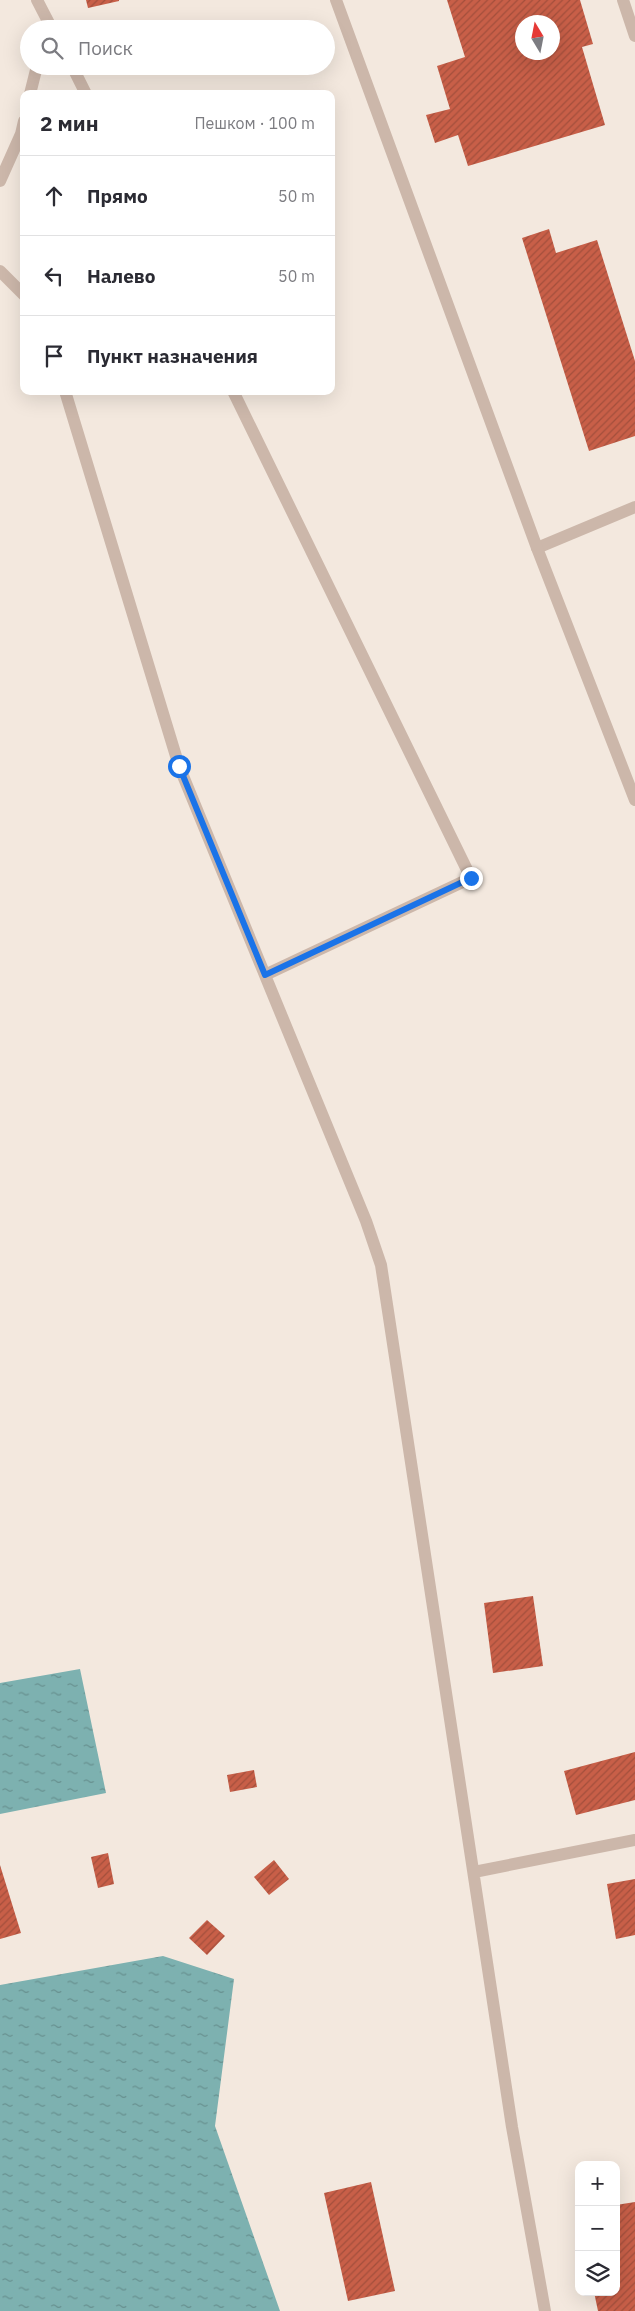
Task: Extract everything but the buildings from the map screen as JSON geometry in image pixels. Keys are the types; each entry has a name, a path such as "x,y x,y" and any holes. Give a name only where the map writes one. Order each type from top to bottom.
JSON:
{"street":[{"path":"37,0 45,20"},
{"path":"336,0 537,548 635,800"},
{"path":"624,0 635,36"},
{"path":"31,90 35,75"},
{"path":"76,75 84,90"},
{"path":"0,181 20,136"},
{"path":"0,271 20,291"},
{"path":"66,395 179,766 366,1221 381,1265 512,2128 545,2311"},
{"path":"235,395 471,878 265,975"},
{"path":"537,548 635,507"},
{"path":"474,1872 635,1840"}],"water":[{"path":"80,1669 106,1793 0,1814 0,1683"},
{"path":"163,1956 234,1979 215,2126 280,2311 0,2311 0,1985"}],"route":[{"path":"179,766 265,975 471,878"}]}
